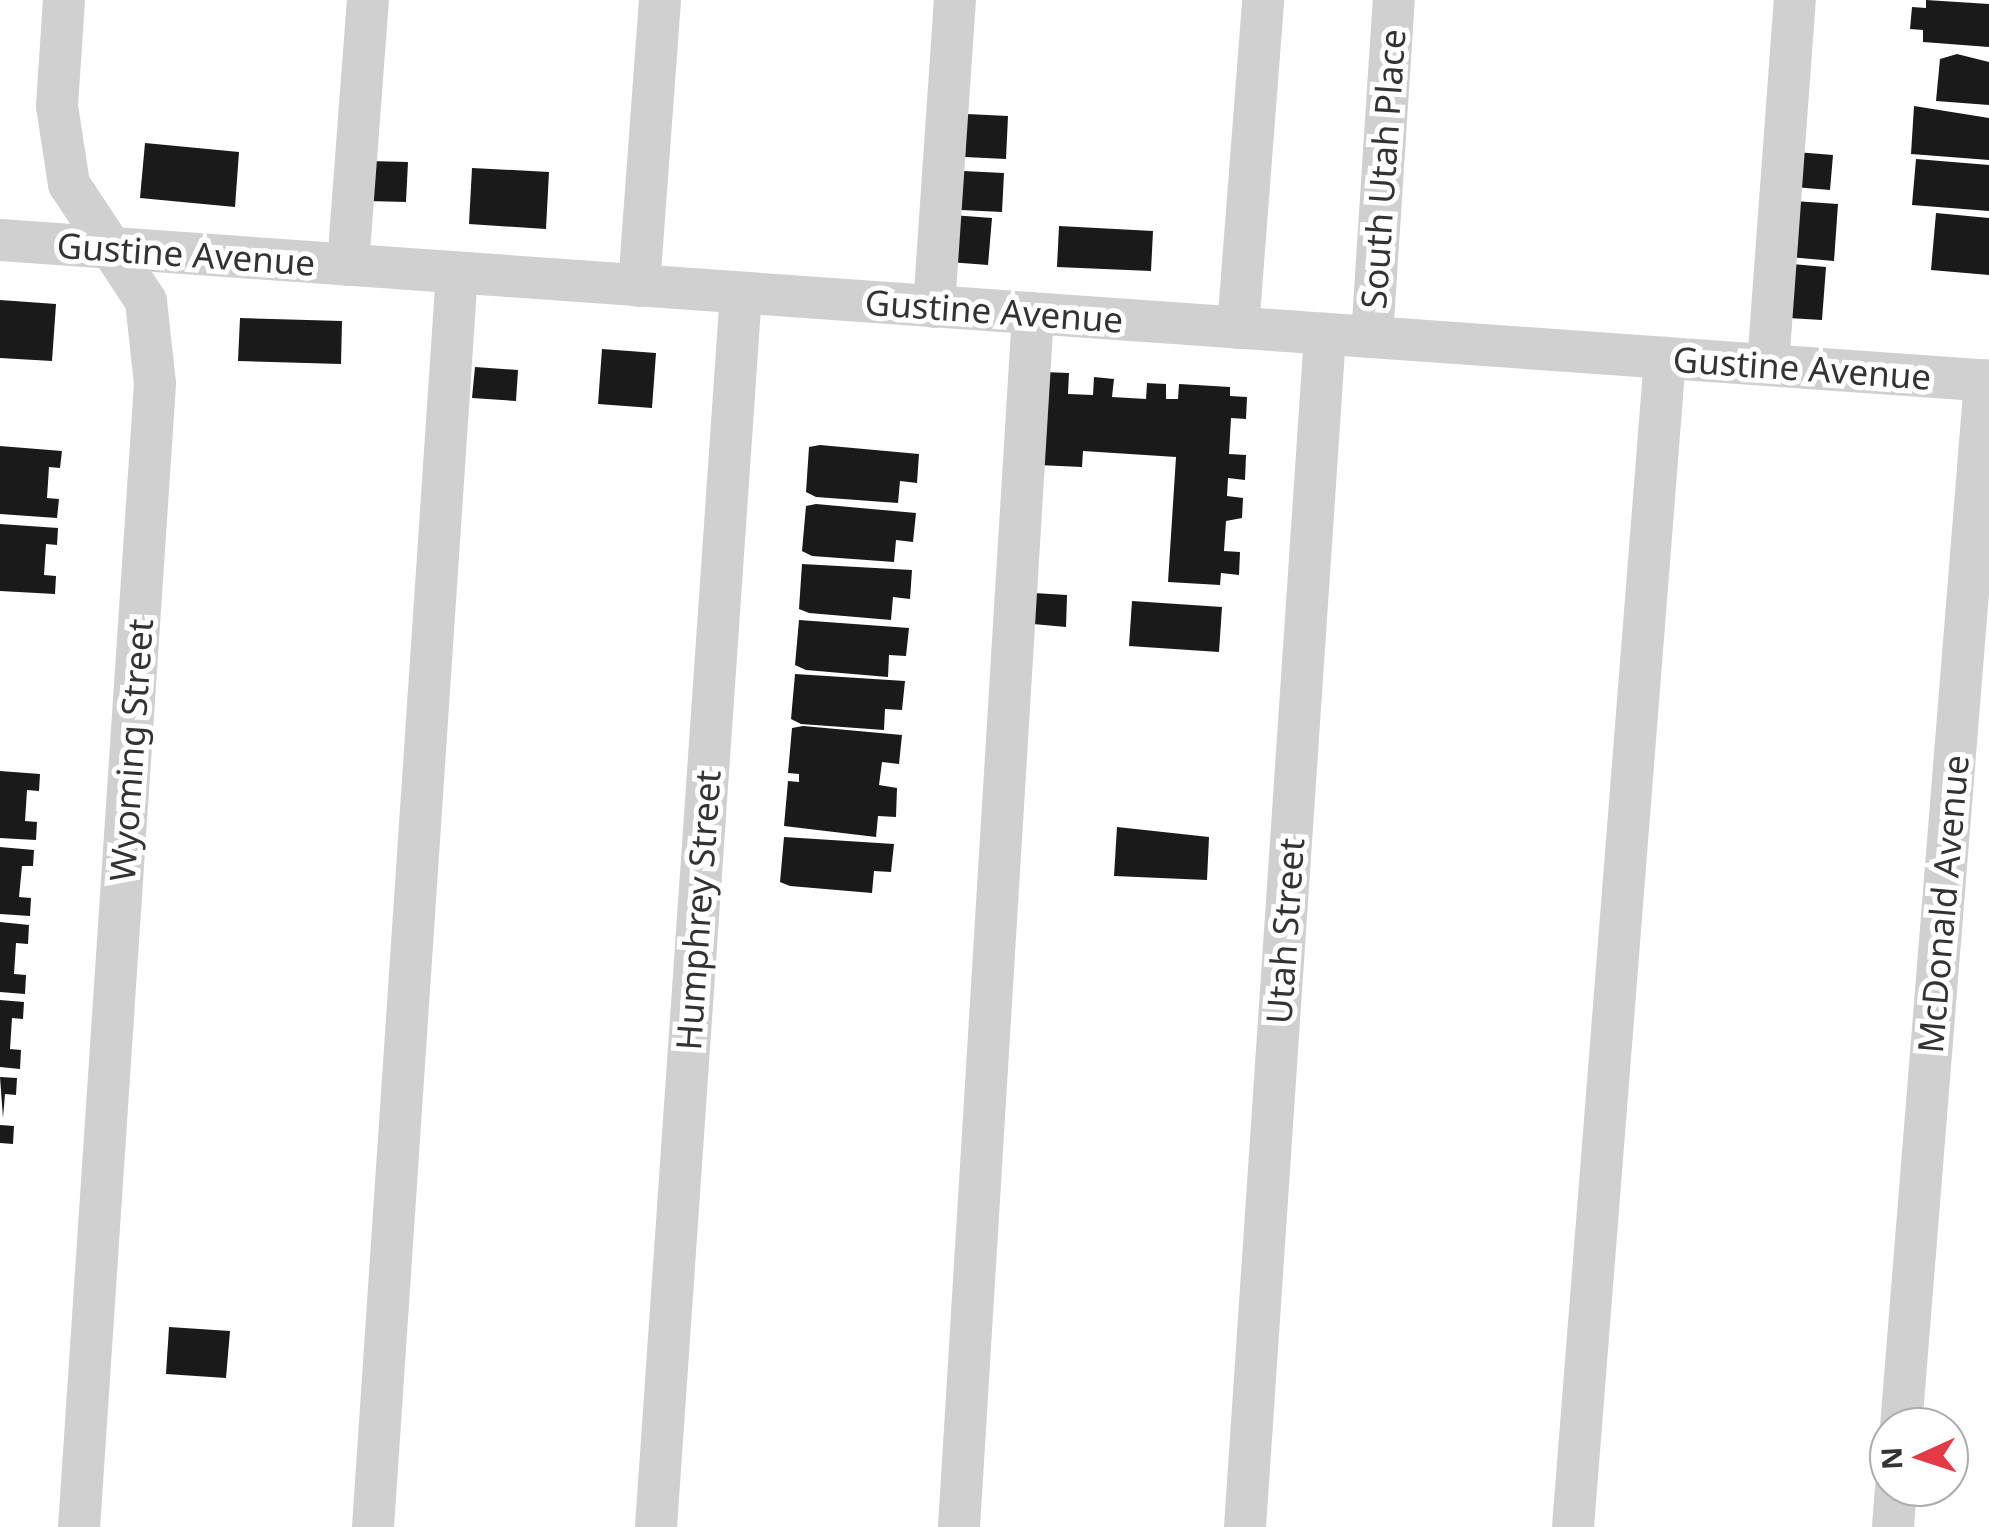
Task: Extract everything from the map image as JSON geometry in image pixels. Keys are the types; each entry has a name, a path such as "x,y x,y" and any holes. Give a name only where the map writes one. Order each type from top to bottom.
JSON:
{"street":[{"name":"Wyoming Street","path":"64,0 56,106 68,184 106,248 132,270 152,318 155,384 80,1527"},
{"path":"348,265 368,0"},
{"path":"638,286 660,0"},
{"path":"934,307 955,0"},
{"path":"1238,328 1263,0"},
{"name":"South Utah Place","path":"1372,337 1394,0"},
{"path":"1768,365 1795,0"},
{"name":"Gustine Avenue","path":"0,240 1987,381"},
{"path":"373,1527 457,273"},
{"name":"Humphrey Street","path":"656,1527 742,293"},
{"path":"959,1527 1033,314"},
{"name":"Utah Street","path":"1245,1527 1325,334"},
{"path":"1573,1527 1665,358"},
{"name":"McDonald Avenue","path":"1903,1407 1987,381"}],"building":[{"path":"1926,0 1989,4 1989,47 1923,42 1923,30 1910,29 1912,7 1926,8"},
{"path":"1957,54 1989,62 1989,105 1936,101 1940,59"},
{"path":"1914,106 1989,118 1989,160 1911,154"},
{"path":"967,114 1008,116 1006,159 965,157"},
{"path":"145,143 239,152 235,207 140,198"},
{"path":"1796,152 1833,155 1830,190 1794,187"},
{"path":"1916,159 1989,165 1989,211 1912,205"},
{"path":"368,161 408,162 406,202 367,201"},
{"path":"472,168 549,172 546,229 469,224"},
{"path":"963,171 1004,173 1002,212 961,210"},
{"path":"1794,201 1838,204 1834,261 1789,257"},
{"path":"1936,213 1989,218 1989,275 1931,270"},
{"path":"952,215 992,218 988,265 949,262"},
{"path":"1059,226 1153,231 1151,271 1057,267"},
{"path":"1792,264 1826,267 1822,320 1788,318"},
{"path":"0,300 56,304 52,361 0,358"},
{"path":"240,318 342,321 341,364 238,361"},
{"path":"602,349 656,353 652,408 598,404"},
{"path":"475,367 518,370 516,401 472,398"},
{"path":"1044,372 1069,373 1068,394 1093,395 1094,377 1114,379 1112,397 1146,399 1147,383 1166,384 1166,399 1178,399 1179,384 1230,387 1230,396 1247,397 1246,419 1231,418 1229,454 1246,455 1245,480 1228,478 1227,496 1243,498 1242,518 1226,521 1224,551 1240,552 1239,575 1221,573 1220,585 1168,582 1176,457 1083,451 1082,467 1038,465"},
{"path":"0,446 62,451 60,468 49,467 47,498 59,499 57,518 0,514"},
{"path":"809,447 919,454 917,483 900,481 898,503 816,497 806,492"},
{"path":"806,506 916,513 913,542 896,540 894,562 812,556 802,551"},
{"path":"0,524 58,528 57,545 46,544 44,575 56,576 55,594 0,591"},
{"path":"802,564 912,570 910,599 893,597 891,620 809,613 799,609"},
{"path":"1034,593 1067,595 1066,627 1033,624"},
{"path":"1132,601 1222,607 1219,652 1129,646"},
{"path":"799,620 909,628 906,656 889,655 888,677 806,670 795,665"},
{"path":"795,674 905,681 902,710 885,709 884,730 801,724 791,719"},
{"path":"792,728 902,735 899,764 882,762 879,785 897,788 896,817 878,816 876,837 784,826 788,781 799,782 799,774 788,773"},
{"path":"0,771 40,774 39,791 27,790 25,821 37,822 36,840 0,838"},
{"path":"1117,827 1209,837 1207,880 1114,876"},
{"path":"784,837 894,844 891,872 874,871 872,893 790,886 780,882"},
{"path":"0,847 34,850 33,866 22,866 19,897 31,898 30,916 0,914"},
{"path":"0,922 29,925 28,944 16,943 14,974 26,975 25,994 0,992"},
{"path":"0,1000 24,1002 23,1019 12,1018 10,1049 21,1050 20,1069 0,1067"},
{"path":"0,1077 17,1078 16,1095 5,1094 3,1118"},
{"path":"0,1125 14,1126 13,1144 0,1143"},
{"path":"169,1327 230,1331 226,1378 166,1374"}]}
